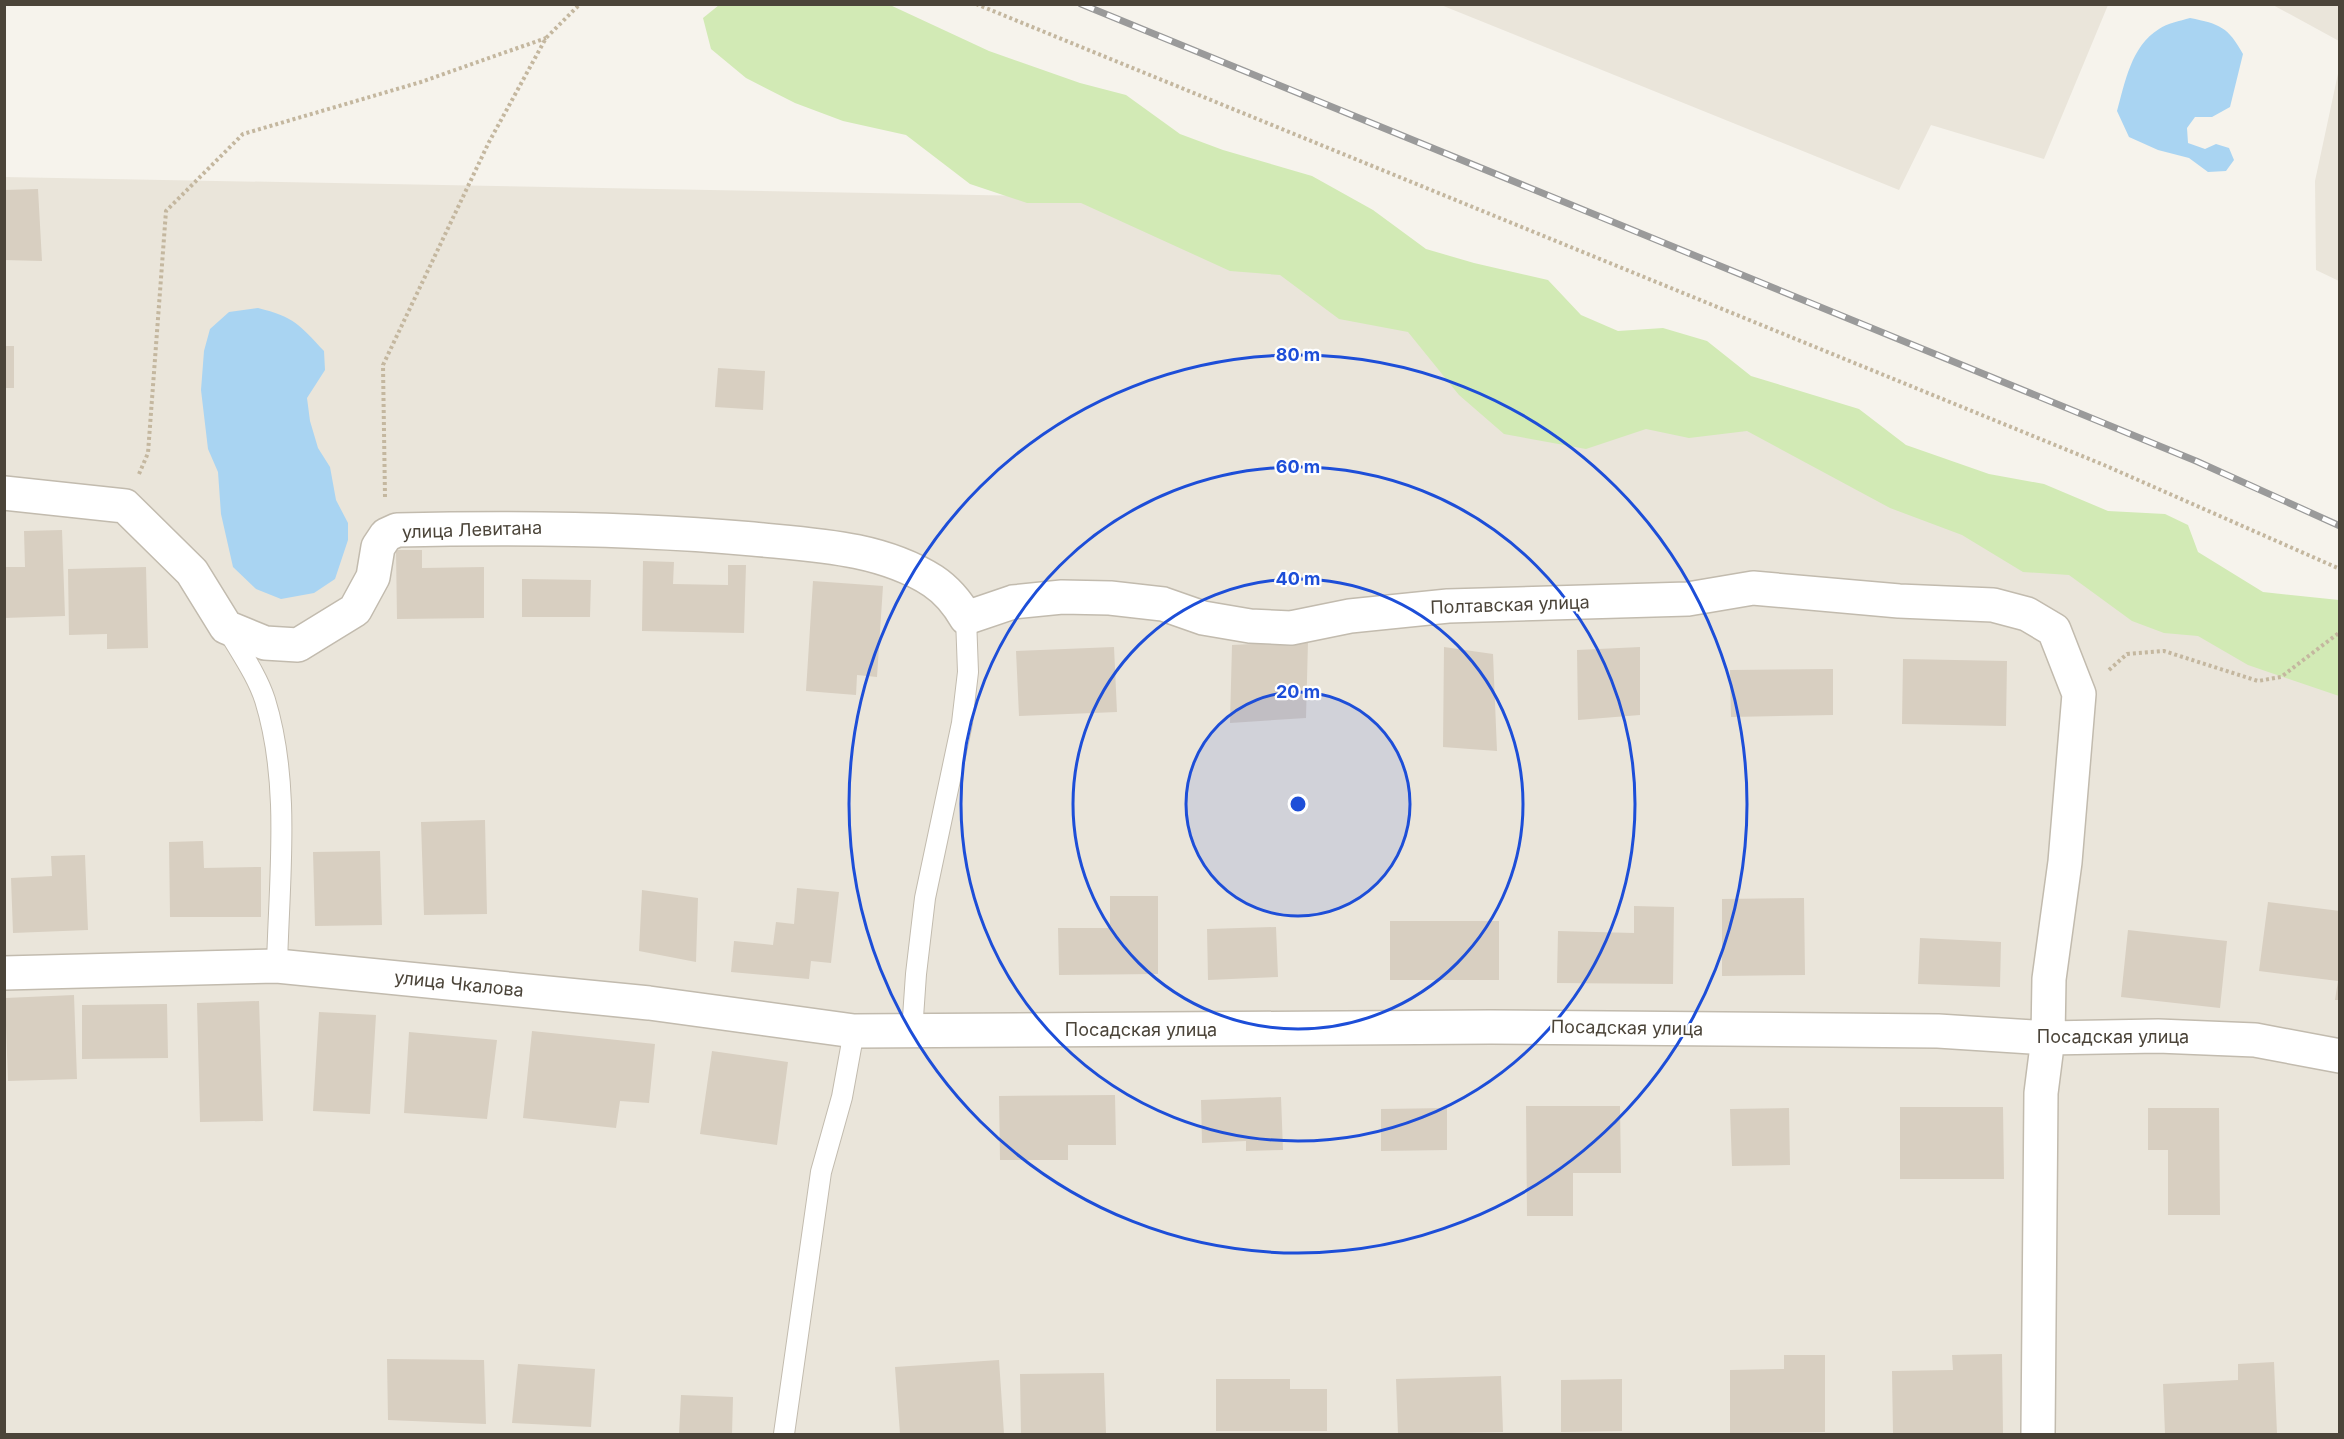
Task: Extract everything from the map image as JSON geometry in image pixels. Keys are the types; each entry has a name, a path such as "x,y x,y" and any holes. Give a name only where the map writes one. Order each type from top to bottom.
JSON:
{"street":[{"path":"4,493 125,506 192,572 226,627"},
{"name":"улица Левитана","path":"226,627 265,643 298,645 355,610 373,577 378,547 386,535 397,530 530,527 693,533 838,547 899,566 932,580 955,598 966,618"},
{"name":"Полтавская улица","path":"966,618 1013,602 1062,597 1110,598 1163,604 1203,618 1250,626 1291,628 1350,616 1448,606 1688,599 1753,588 1899,601 1992,605 2027,614 2054,630 2079,694"},
{"path":"2038,1434 2041,1093 2048,1038 2049,979 2065,862 2079,694"},
{"name":"улица Чкалова","path":"4,973 277,966 649,1003 854,1031 912,1032"},
{"name":"Посадская улица","path":"912,1032 1491,1027 1938,1031 2048,1038 2158,1036 2256,1040 2340,1056"}],"lane":[{"path":"912,1032 925,898 962,723 968,672 966,618"},
{"path":"226,627 264,698 276,742 280,862 277,966"},
{"path":"784,1434 821,1172 842,1096 854,1031"}],"path":[{"path":"386,535 383,365 489,142 546,38 580,4"},
{"path":"976,4 2104,465 2340,569"},
{"path":"125,506 148,453 166,211 243,134 421,82 546,38"},
{"path":"2079,694 2127,654 2164,651 2258,681 2281,677 2340,632"}],"shaded area":[{"path":"1441,5 2108,5 2044,159 1931,125 1899,190"},
{"path":"2273,5 2339,5 2339,41"},
{"path":"2339,69 2340,281 2316,270 2315,181"},
{"path":"4,177 1252,200 2339,651 2339,1434 5,1434"}],"green space":[{"path":"719,5 890,5 989,51 1080,83 1126,95 1180,134 1223,150 1312,176 1373,210 1426,249 1548,280 1581,315 1618,331 1663,328 1707,341 1751,376 1859,409 1906,445 1989,474 2044,484 2108,511 2165,514 2188,525 2198,552 2263,592 2339,600 2339,696 2248,665 2198,636 2164,633 2132,621 2069,575 2023,572 1962,535 1890,508 1747,431 1689,438 1646,429 1586,449 1504,434 1459,395 1408,332 1339,319 1280,275 1230,271 1081,203 1027,203 970,184 906,135 843,121 795,103 746,78 711,49 703,18"}],"water":[{"path":"2190,18 2209,22 2228,32 2243,54 2230,107 2212,117 2195,117 2187,128 2188,143 2205,149 2216,144 2229,148 2234,160 2226,171 2208,172 2189,158 2158,150 2129,137 2117,111 2130,66 2149,36 2162,27"},
{"path":"258,308 288,318 324,351 325,370 307,398 310,421 318,448 330,467 336,500 348,523 348,540 335,579 314,593 281,599 256,589 233,567 221,514 218,472 208,449 201,390 204,351 210,329 229,312"}],"building":[{"path":"38,189 42,261 4,260 4,190"},
{"path":"4,346 14,346 14,388 4,388"},
{"path":"718,368 765,371 763,410 715,407"},
{"path":"62,530 65,616 4,618 4,567 25,567 24,531"},
{"path":"396,550 422,550 422,568 484,567 484,618 397,619"},
{"path":"643,561 674,562 673,584 728,585 728,565 746,565 744,633 642,631"},
{"path":"146,567 148,648 107,649 107,634 69,635 68,569"},
{"path":"522,579 591,580 590,617 522,617"},
{"path":"813,581 883,586 877,677 857,675 856,695 806,691"},
{"path":"1308,641 1306,718 1230,723 1232,645"},
{"path":"1114,647 1117,712 1019,716 1016,651"},
{"path":"1444,647 1493,654 1497,751 1443,747"},
{"path":"1640,647 1640,715 1578,720 1577,650"},
{"path":"1903,659 2007,661 2006,726 1902,724"},
{"path":"1833,669 1833,715 1731,717 1730,670"},
{"path":"485,820 487,914 424,915 421,822"},
{"path":"203,841 204,868 261,867 261,917 170,917 169,842"},
{"path":"380,851 382,925 315,926 313,852"},
{"path":"85,855 88,930 13,933 11,878 52,876 51,856"},
{"path":"797,888 839,892 831,963 811,961 809,979 731,972 734,941 773,945 776,922 794,924"},
{"path":"642,890 698,898 696,962 639,951"},
{"path":"1110,896 1158,896 1158,974 1059,975 1058,928 1110,928"},
{"path":"1804,898 1805,975 1722,976 1722,899"},
{"path":"2268,902 2340,911 2340,1000 2335,1000 2338,981 2259,971"},
{"path":"1634,906 1674,907 1673,984 1557,983 1558,931 1634,933"},
{"path":"1390,921 1499,921 1499,980 1390,980"},
{"path":"1276,927 1278,977 1208,980 1207,929"},
{"path":"2128,930 2227,941 2220,1008 2121,997"},
{"path":"1920,938 2001,942 2000,987 1918,984"},
{"path":"74,995 77,1079 8,1081 5,998"},
{"path":"259,1001 263,1121 200,1122 197,1003"},
{"path":"167,1004 168,1058 82,1059 82,1005"},
{"path":"319,1012 376,1015 370,1114 313,1111"},
{"path":"532,1031 655,1044 649,1103 620,1101 616,1128 523,1118"},
{"path":"409,1032 497,1040 487,1119 404,1113"},
{"path":"712,1051 788,1062 777,1145 700,1134"},
{"path":"1115,1095 1116,1145 1068,1145 1068,1160 1000,1160 999,1096"},
{"path":"1281,1097 1283,1150 1246,1151 1246,1141 1202,1143 1201,1100"},
{"path":"1526,1106 1620,1106 1621,1173 1573,1173 1573,1216 1527,1216"},
{"path":"1900,1107 2003,1107 2004,1179 1900,1179"},
{"path":"1447,1108 1447,1150 1381,1151 1381,1109"},
{"path":"1789,1108 1790,1165 1732,1166 1730,1109"},
{"path":"2148,1108 2219,1108 2220,1215 2168,1215 2168,1150 2148,1150"},
{"path":"2002,1354 2003,1434 1893,1434 1892,1371 1953,1370 1952,1355"},
{"path":"1784,1355 1825,1355 1825,1432 1730,1433 1730,1370 1784,1369"},
{"path":"387,1359 484,1360 486,1424 388,1420"},
{"path":"999,1360 1004,1434 900,1434 895,1367"},
{"path":"2274,1362 2277,1434 2165,1434 2163,1384 2238,1380 2238,1364"},
{"path":"518,1364 595,1369 591,1427 512,1423"},
{"path":"1104,1373 1106,1433 1021,1434 1020,1374"},
{"path":"1501,1376 1503,1432 1398,1434 1396,1379"},
{"path":"1216,1379 1290,1379 1290,1389 1327,1389 1327,1431 1216,1431"},
{"path":"1622,1379 1622,1431 1561,1432 1561,1380"},
{"path":"681,1395 733,1397 732,1434 679,1434"}],"railway":[{"path":"1081,4 2196,461 2340,526"}]}
